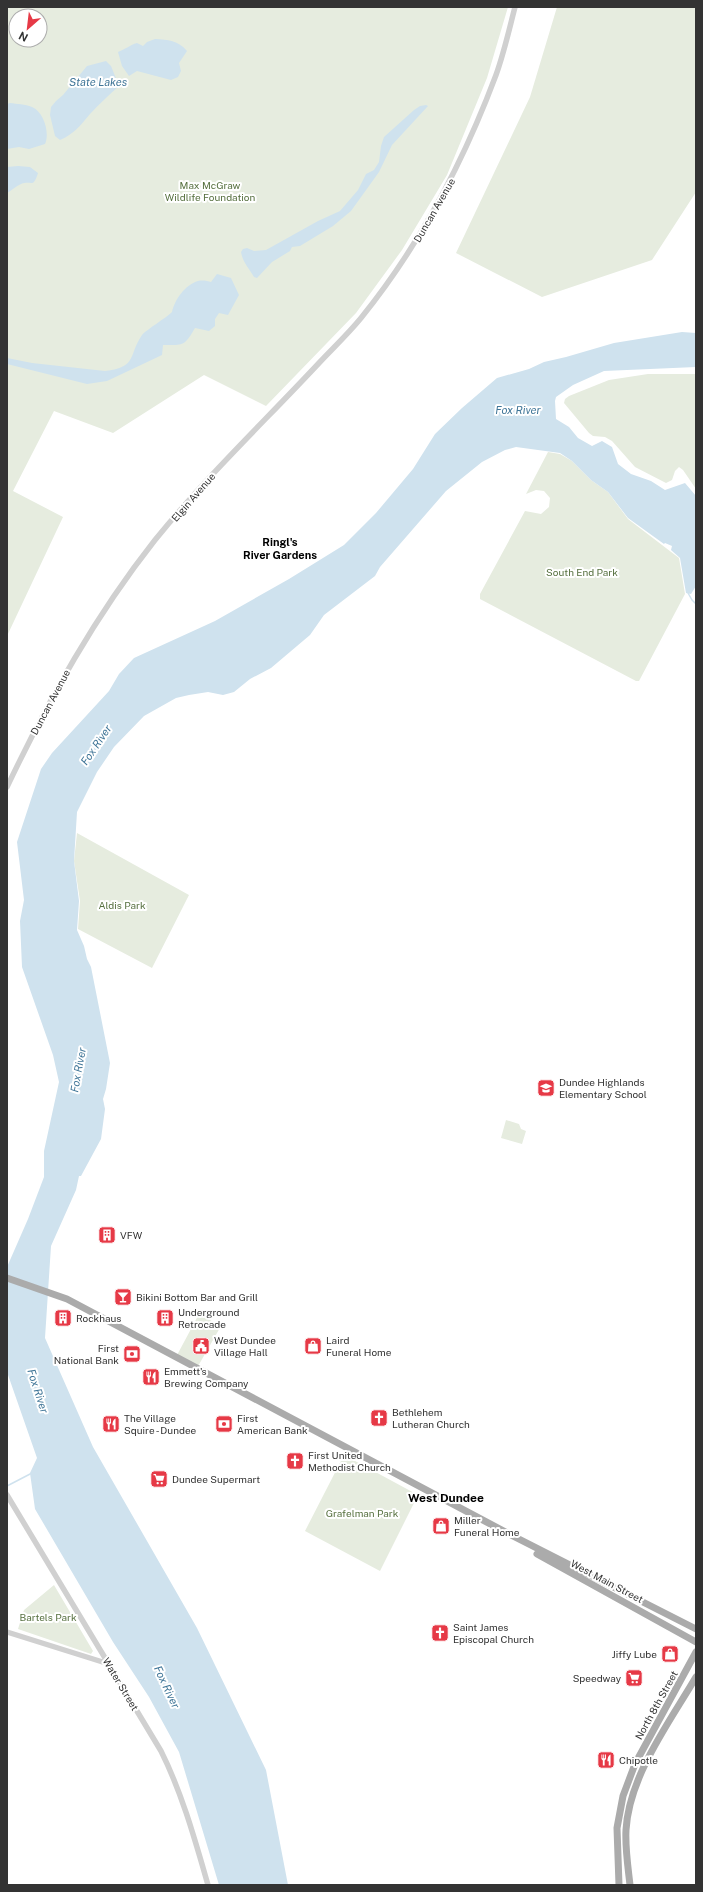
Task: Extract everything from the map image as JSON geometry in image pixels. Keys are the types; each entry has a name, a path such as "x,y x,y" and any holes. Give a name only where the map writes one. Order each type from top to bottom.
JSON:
{"main road":[{"name":"West Main Street","path":"7,1278 56,1294 510,1535 696,1630"},
{"name":"West Main Street","path":"510,1535 535,1553 696,1642"},
{"name":"North 8th Street","path":"620,1885 617,1828 623,1796 635,1764 696,1652"},
{"name":"North 8th Street","path":"630,1885 626,1830 634,1790 650,1755 696,1676"}],"street":[{"name":"Duncan Avenue","path":"300,382 360,320 406,258 425,228 452,179 475,128 496,73 515,7"},
{"name":"Elgin Avenue","path":"97,621 132,570 182,508 300,382"},
{"name":"Duncan Avenue","path":"7,787 56,689 97,621"},
{"name":"Water Street","path":"7,1495 159,1746 170,1769 192,1830 208,1885"},
{"path":"7,1632 109,1664"}],"green space":[{"name":"Max McGraw Wildlife Foundation","path":"7,7 508,7 487,78 447,175 402,250 356,313 266,406 204,375 113,433 54,411 13,491 63,517 7,636"},
{"path":"557,7 696,7 696,192 652,260 542,297 456,253 530,97"},
{"path":"648,374 696,374 696,489 683,470 679,467 675,471 672,480 666,483 635,467 612,441 605,437 593,436 589,433 564,403 565,399 569,396 609,380"},
{"name":"South End Park","path":"548,452 560,454 572,461 591,480 608,492 628,519 679,558 685,594 639,681 636,681 480,599 480,594 525,511 541,514 549,507 550,498 544,491 536,490 526,494"},
{"name":"Aldis Park","path":"77,833 189,895 152,968 78,929 80,901 74,861"},
{"path":"506,1120 519,1124 521,1129 526,1131 522,1144 501,1138"},
{"path":"199,1314 221,1326 197,1368 176,1357"},
{"name":"Grafelman Park","path":"344,1455 418,1495 380,1571 305,1531"},
{"name":"Bartels Park","path":"54,1585 93,1651 91,1654 18,1629 24,1610"}],"water":[{"name":"State Lakes","path":"155,39 168,40 176,43 184,47 187,51 179,63 181,71 178,77 171,80 137,71 129,76 122,66 118,52 137,43 143,46 147,42"},
{"name":"State Lakes","path":"106,61 111,66 119,86 76,129 60,140 55,136 50,115 51,107 87,66"},
{"path":"10,103 32,107 40,113 45,123 47,134 45,144 29,149 19,147 7,149 7,104"},
{"path":"420,106 428,106 392,145 379,172 351,211 333,226 300,246 292,247 290,251 272,262 257,278 254,277 243,259 241,252 243,249 247,248 254,251 266,250 318,221 340,211 358,190 366,174 374,170 379,162 384,137 414,110"},
{"path":"7,167 30,167 38,173 35,181 32,183 21,184 7,193"},
{"path":"217,274 231,278 239,295 228,315 219,313 215,319 215,326 209,331 195,328 188,339 182,344 163,345 162,355 107,381 87,384 7,364 7,358 32,363 105,371 123,366 131,359 142,335 172,312 178,298 185,289 198,281 211,282"},
{"name":"Fox River","path":"682,332 696,333 696,367 604,371 573,385 556,397 555,401 556,419 569,427 578,438 592,446 602,441 612,447 618,464 631,474 651,481 665,490 685,483 696,496 696,586 691,594 686,593 680,558 671,550 672,546 665,543 664,544 628,518 608,492 591,480 572,461 560,453 516,447 505,450 482,462 446,491 380,567 375,576 324,615 310,635 271,668 250,679 234,692 223,695 208,692 176,698 144,716 114,747 97,772 77,812 74,861 79,901 77,930 91,967 110,1063 103,1099 105,1109 101,1139 81,1176 79,1176 76,1190 51,1246 45,1338 93,1447 197,1628 266,1770 288,1885 219,1885 179,1752 149,1697 113,1642 35,1509 30,1473 37,1458 7,1372 7,1267 44,1177 44,1151 59,1082 53,1055 22,967 20,921 24,900 17,842 41,769 52,753 109,691 119,674 134,658 215,621 289,579 344,545 376,513 413,469 435,434 497,378 529,369 544,362 614,343"}],"waterway":[{"path":"688,593 696,604"},
{"path":"7,1486 32,1473"}],"place":[{"name":"Dundee Highlands Elementary School","path":"546,1088"},
{"name":"VFW","path":"107,1235"},
{"name":"Bikini Bottom Bar and Grill","path":"123,1297"},
{"name":"Rockhaus","path":"63,1318"},
{"name":"Underground Retrocade","path":"165,1318"},
{"name":"West Dundee Village Hall","path":"201,1346"},
{"name":"Laird Funeral Home","path":"313,1346"},
{"name":"First National Bank","path":"132,1354"},
{"name":"Emmett's Brewing Company","path":"151,1377"},
{"name":"Bethlehem Lutheran Church","path":"379,1418"},
{"name":"The Village Squire - Dundee","path":"111,1424"},
{"name":"First American Bank","path":"224,1424"},
{"name":"First United Methodist Church","path":"295,1461"},
{"name":"Dundee Supermart","path":"159,1479"},
{"name":"Miller Funeral Home","path":"441,1526"},
{"name":"Saint James Episcopal Church","path":"440,1633"},
{"name":"Jiffy Lube","path":"670,1654"},
{"name":"Speedway","path":"634,1678"},
{"name":"Chipotle","path":"606,1760"}],"district":[{"name":"Ringl's River Gardens","path":"280,548"},
{"name":"West Dundee","path":"446,1498"}]}
